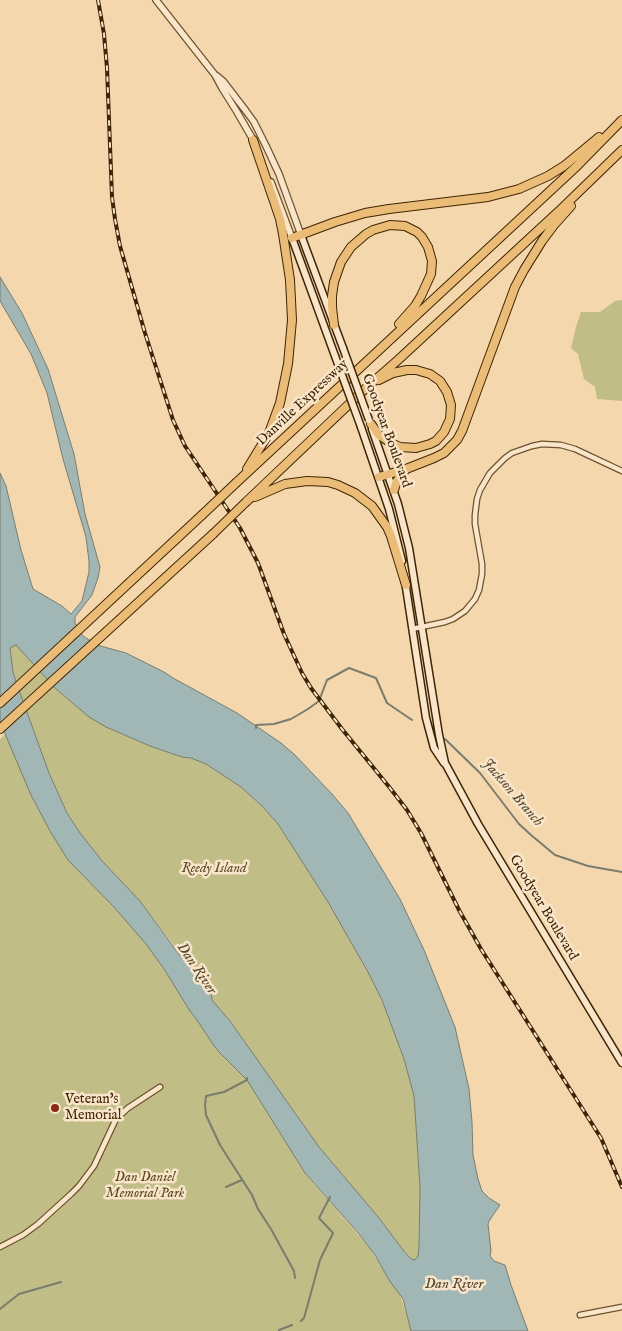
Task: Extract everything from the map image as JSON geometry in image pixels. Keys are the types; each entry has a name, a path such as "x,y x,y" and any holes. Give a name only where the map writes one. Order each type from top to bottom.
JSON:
{"highway":[{"path":"292,238 365,213 488,197 519,189 548,176 564,166 622,119"},
{"name":"Danville Expressway","path":"0,703 570,173 622,119"},
{"path":"239,479 269,433 278,410 285,385 291,328 290,280 280,219 253,140"},
{"path":"0,729 213,534 370,384 622,151"},
{"path":"379,477 434,458 444,453 457,440 508,305 524,270 554,225 609,168 622,151"},
{"path":"334,325 332,307 334,282 345,255 357,241 373,230 390,224 405,226 417,232 426,242 431,254 432,267 429,280 421,296 407,316 386,338 384,344"},
{"path":"370,384 399,371 416,370 430,374 440,381 447,392 451,405 448,426 441,437 430,444 416,448 400,447 391,443 379,435 370,422"},
{"path":"394,490 397,481 406,469"},
{"path":"248,501 285,484 307,481 328,482 355,493 372,506 387,527 406,585"}],"main road":[{"name":"Goodyear Boulevard","path":"301,235 389,474 410,548 445,763 478,824 622,1064"},
{"name":"Goodyear Boulevard","path":"292,238 379,477 398,541 426,718 434,748 445,763"}],"street":[{"name":"Goodyear Boulevard","path":"156,0 215,75 237,112 253,140 292,238"},
{"name":"Goodyear Boulevard","path":"215,75 224,81 246,111 266,146 279,174 301,235"},
{"path":"412,629 453,619 465,611 475,599 482,574 475,524 478,499 480,490 490,473 505,458 512,453 532,446 542,444 561,445 576,449 622,470"},
{"path":"0,1247 38,1224 71,1194 94,1166 116,1119 128,1108 160,1087"},
{"path":"580,1315 622,1307"}],"green space":[{"path":"622,300 622,401 597,399 595,387 584,379 578,354 571,348 576,327 581,312 600,312 615,301"},
{"name":"Reedy Island","path":"16,645 55,688 106,727 150,746 206,764 241,787 278,824 328,902 368,972 382,1000 404,1059 414,1096 420,1186 419,1247 418,1256 415,1260 411,1259 403,1250 379,1218 319,1147 230,1021 212,1000 211,994 140,901 103,862 80,833 67,812 49,774 16,682 10,648"},
{"name":"Dan Daniel Memorial Park","path":"8,732 140,932 247,1078 307,1176 368,1246 400,1295 412,1331 0,1331 0,739"}],"water":[{"name":"Dan River","path":"0,277 22,313 48,369 74,454 85,514 100,567 92,595 75,617 75,623 83,636 97,645 126,653 164,672 237,713 281,743 295,755 348,813 400,899 424,950 455,1027 469,1089 473,1155 478,1179 482,1191 500,1205 488,1224 490,1256 494,1261 505,1265 528,1331 411,1331 403,1299 389,1280 375,1255 305,1173 247,1080 212,1043 146,944 113,906 68,860 31,795 0,722 0,473 6,486 21,550 33,589 62,606 71,614 82,601 89,572 89,561 86,537 63,459 47,393 31,354 0,301","holes":["16,645 55,688 89,717 106,727 150,746 206,764 241,787 278,824 328,902 382,1000 404,1059 414,1096 420,1186 419,1247 418,1256 415,1260 411,1259 403,1250 379,1218 319,1147 230,1021 212,1000 208,988 178,953 140,901 103,862 80,833 67,813 49,773 16,682 10,648"]}],"waterway":[{"name":"Jackson Branch","path":"256,728 256,725 274,724 291,719 308,709 319,701 327,680 349,668 376,678 387,703 412,720"},
{"name":"Jackson Branch","path":"445,739 480,773 519,824 555,855 588,866 622,872"},
{"path":"247,1078 247,1080 224,1092 206,1096 206,1115 220,1145 252,1195 258,1209 294,1271 295,1278"},
{"path":"226,1187 242,1180"},
{"path":"301,1321 304,1318 320,1260 333,1233 319,1218 330,1197"},
{"path":"0,1309 19,1294 61,1282"},
{"path":"279,1330 292,1325"}],"railway":[{"path":"98,0 107,68 112,197 115,219 120,246 145,333 173,420 185,446 240,528 258,563 284,634 302,673 342,729 407,810 421,833 459,910 481,949 601,1138 622,1187"}],"place":[{"name":"Veteran's Memorial","path":"55,1108"}]}
